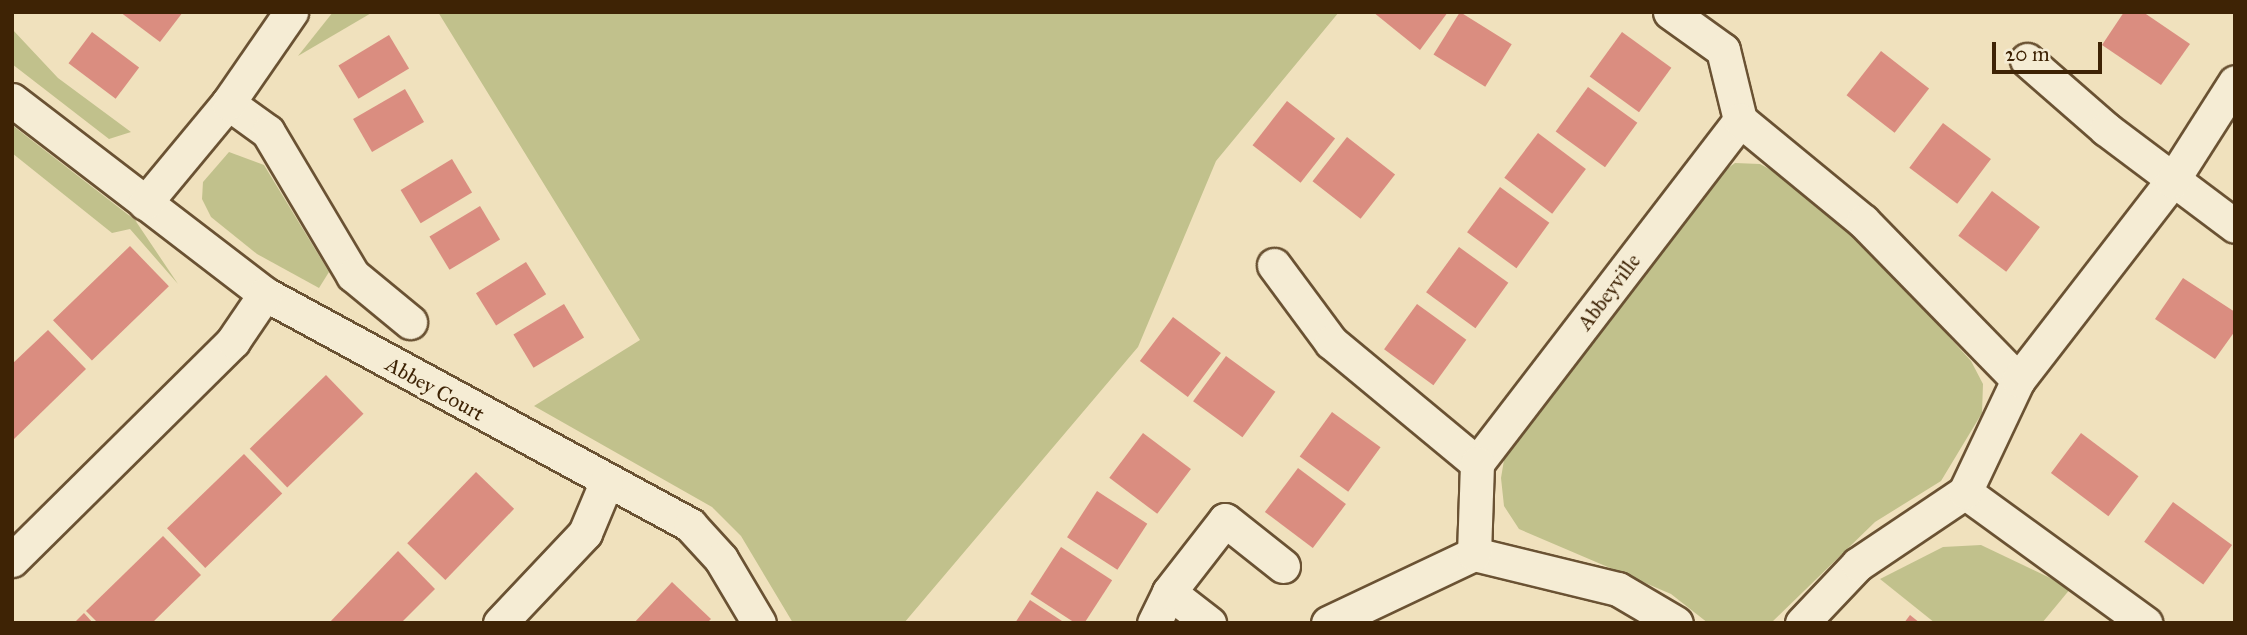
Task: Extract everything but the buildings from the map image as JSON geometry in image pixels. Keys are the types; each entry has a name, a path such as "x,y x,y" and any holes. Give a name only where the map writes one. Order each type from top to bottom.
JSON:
{"street":[{"path":"145,203 228,103 291,12"},
{"path":"1670,12 1723,50 1740,120 1863,220 2018,380"},
{"path":"2027,60 2172,181 2235,226"},
{"path":"1802,623 1858,564 1965,492 2018,380 2172,181 2235,82"},
{"name":"Abbey Court","path":"12,100 265,294 606,483 690,525 721,559 759,623"},
{"path":"228,103 268,132 353,275 410,322"},
{"name":"Abbeyville","path":"1477,463 1740,120"},
{"path":"1274,265 1331,342 1477,463 1474,554"},
{"path":"12,560 233,341 265,294"},
{"path":"500,623 585,533 606,483"},
{"path":"1965,492 2145,623"},
{"path":"1154,623 1169,592 1225,520 1283,566"},
{"path":"1328,623 1474,554 1618,589 1675,623"},
{"path":"1169,592 1209,623"}],"green space":[{"path":"333,12 373,12 298,56"},
{"path":"438,12 1339,12 1216,161 1138,347 904,623 793,623 741,536 712,507 534,406 640,340"},
{"path":"12,29 58,78 131,132 109,139 12,64"},
{"path":"12,125 135,220 178,284 130,229 112,233 12,153"},
{"path":"229,152 264,165 329,272 319,288 257,254 211,217 202,199 203,182"},
{"path":"1735,163 1760,164 1792,181 1857,235 1971,361 1983,384 1982,413 1941,481 1875,522 1771,623 1708,623 1671,594 1519,529 1504,506 1501,478 1505,454 1709,182"},
{"path":"1981,545 2071,588 2042,623 1935,623 1880,579 1943,547"}]}
